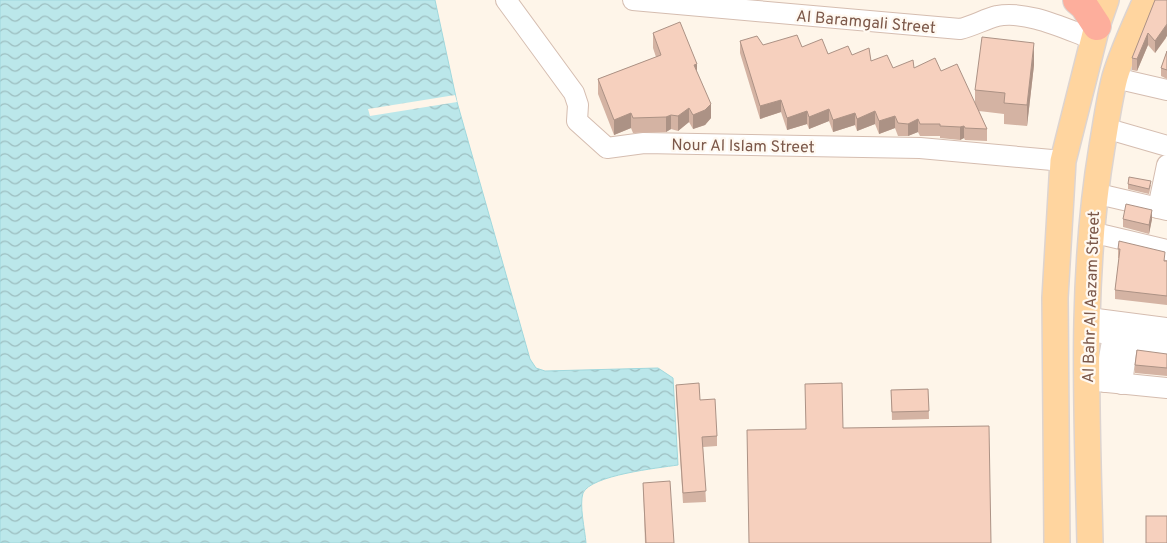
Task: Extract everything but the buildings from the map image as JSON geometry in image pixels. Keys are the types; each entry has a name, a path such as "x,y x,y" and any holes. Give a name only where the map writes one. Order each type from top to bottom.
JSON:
{"highway":[{"path":"1077,0 1084,6 1095,33"}],"main road":[{"name":"Al Bahr Al Aazam Street","path":"1057,543 1055,298 1063,161 1095,33 1106,0"},
{"name":"Al Bahr Al Aazam Street","path":"1090,543 1105,382 1087,324 1094,193 1115,78 1126,46 1146,0"}],"street":[{"name":"Nour Al Islam Street","path":"506,0 574,93 578,105 577,121 607,148 644,143 920,148 1063,161"},
{"name":"Al Baramgali Street","path":"633,0 960,29 976,25 996,16 1012,14 1095,33"},
{"path":"1115,78 1167,90"},
{"path":"1105,128 1167,146"},
{"path":"1094,193 1163,209 1167,166"},
{"path":"1091,232 1167,250"},
{"path":"1087,324 1167,328"},
{"path":"1087,324 1120,336 1167,346"},
{"path":"1120,336 1105,382 1167,388"}],"water":[{"path":"0,0 435,0 457,102 530,359 536,368 545,371 658,368 673,378 678,465 626,473 598,481 589,487 583,493 582,498 586,543 0,543"}],"pier":[{"path":"455,95 457,102 370,116 368,109"}]}
